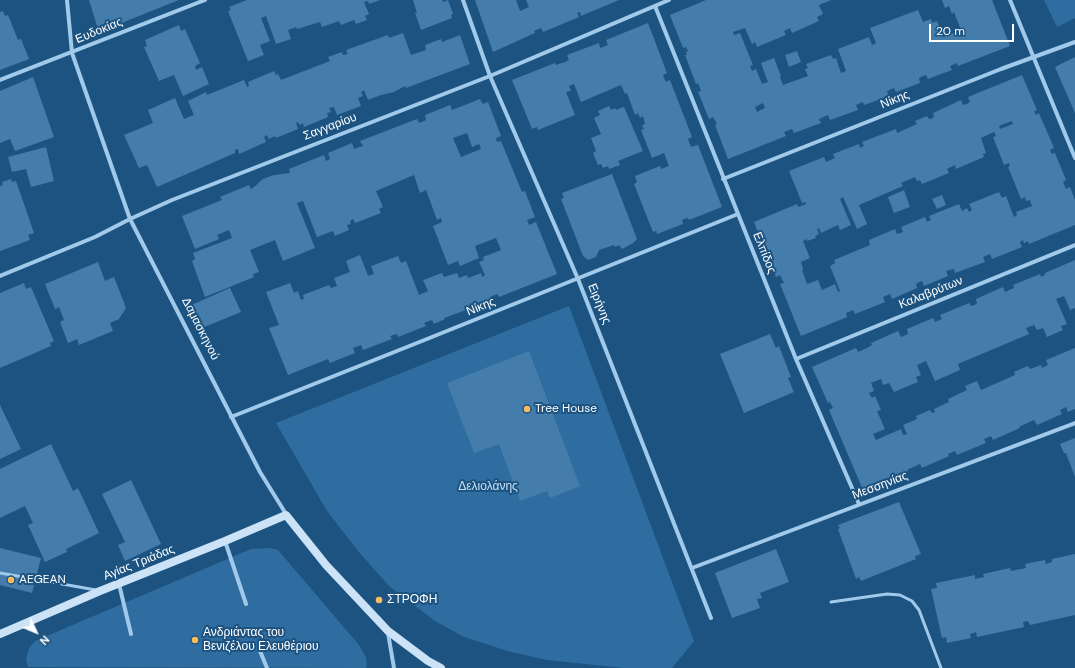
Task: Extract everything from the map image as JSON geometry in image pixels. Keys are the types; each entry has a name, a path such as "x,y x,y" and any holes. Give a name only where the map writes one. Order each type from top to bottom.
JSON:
{"street":[{"name":"Δαμασκηνού","path":"66,0 72,53 130,219 260,472 286,514 326,565 388,631 428,661 441,668"},
{"name":"Ευδοκίας","path":"0,80 205,0"},
{"name":"Ειρήνης","path":"463,0 490,76 578,279 711,618"},
{"name":"Σαγγαρίου","path":"0,276 95,237 172,200 490,76 669,0"},
{"path":"1010,0 1035,57 1075,158"},
{"name":"Ελπίδος","path":"655,6 796,359 859,504"},
{"name":"Νίκης","path":"723,179 1000,69 1075,42"},
{"name":"Νίκης","path":"231,416 738,214"},
{"name":"Καλαβρύτων","path":"796,359 1075,245"},
{"name":"Μεσσηνίας","path":"692,568 1075,423"},
{"name":"Αγίας Τριάδας","path":"0,634 100,591 225,541 286,514"},
{"path":"225,541 246,604"},
{"path":"119,584 131,634"},
{"path":"388,631 394,668"},
{"path":"260,651 267,668"}],"lane":[{"path":"0,573 100,591"},
{"path":"831,602 887,594 900,595 912,601 919,610 941,668"}],"green space":[{"path":"1044,0 1075,0 1075,18 1057,27"},
{"name":"Δελιολάνης","path":"569,306 694,641 672,668 623,668 547,660 511,652 464,637 435,621 389,586 358,551 327,511 276,423"},
{"path":"270,548 278,550 359,645 366,657 366,668 28,667 26,659 27,655 29,648 35,641 251,549"}],"building":[{"path":"89,0 179,0 99,32"},
{"path":"247,0 380,0 369,4 368,1 364,2 369,14 365,16 367,20 356,24 354,20 341,25 339,21 322,27 320,22 297,29 296,27 288,30 291,39 276,44 266,16 261,18 270,41 260,45 264,55 248,61 228,11 231,10 229,7"},
{"path":"413,0 442,0 443,2 448,0 453,14 451,15 452,18 421,30 415,13 417,13"},
{"path":"475,0 516,0 520,11 529,7 526,0 619,0 581,16 580,12 577,13 579,17 543,32 541,28 534,31 535,33 493,52"},
{"path":"706,0 831,0 819,5 823,14 817,17 819,21 792,33 790,28 784,31 786,35 757,47 755,42 752,44 745,28 733,32 734,35 740,33 753,65 750,66 752,71 756,69 762,84 768,82 761,63 774,58 783,85 808,76 805,69 808,68 806,64 831,55 833,59 836,58 841,73 846,71 838,49 869,37 872,45 876,43 870,28 918,10 923,22 931,19 932,23 937,21 943,37 961,30 954,12 952,14 949,6 945,8 942,0 992,0 1010,46 958,66 957,63 950,66 952,70 928,79 926,75 923,76 919,78 920,83 896,92 894,88 887,91 889,96 864,105 863,102 856,105 858,110 830,120 828,115 819,119 821,123 794,133 792,129 784,132 786,136 728,159 715,125 717,124 713,117 709,119 698,92 701,91 698,83 696,84 685,55 687,55 686,52 688,51 686,47 683,48 670,15","holes":["763,103 765,108 757,112 755,107"]},
{"path":"3,11 5,16 8,15 18,40 21,39 29,59 0,70 0,12"},
{"path":"648,23 667,73 663,75 664,78 666,82 670,80 692,137 688,139 691,147 698,145 722,207 689,220 688,218 684,219 682,220 683,224 657,234 656,231 653,232 634,184 637,182 635,176 660,166 661,169 669,166 664,153 652,158 641,130 644,129 642,125 645,124 643,116 640,118 638,113 635,115 627,93 625,94 621,85 581,102 574,84 569,86 571,91 566,92 575,115 538,130 537,127 532,129 512,80 555,63 556,65 565,62 569,60 567,55 599,43 600,48 608,45 606,40"},
{"path":"179,25 181,31 185,29 200,63 195,66 196,70 202,67 209,84 183,96 174,75 159,81 144,47 147,46 145,40"},
{"path":"403,33 411,55 426,50 425,45 441,39 442,42 460,35 470,64 406,88 405,86 394,92 368,100 364,90 361,92 363,96 358,98 361,106 337,115 334,107 329,108 331,112 327,113 328,117 304,127 303,123 300,125 298,122 296,123 298,129 276,138 275,136 269,139 267,135 264,137 266,142 239,154 238,149 235,150 235,153 157,187 147,165 139,168 124,135 153,123 148,110 175,98 184,119 194,115 188,101 206,92 207,95 244,80 247,87 249,86 248,82 274,71 276,75 278,74 281,80 330,61 328,57 342,52 343,55 348,54 346,50 388,35 389,38"},
{"path":"797,51 801,62 789,67 785,55"},
{"path":"1075,57 1075,113 1055,67"},
{"path":"1022,75 1037,110 1034,111 1036,115 1039,113 1054,148 1050,150 1052,154 1055,153 1066,180 1063,182 1066,189 1070,187 1075,200 1075,225 1029,244 1028,241 1024,243 1023,240 1020,242 1022,247 992,259 990,254 983,257 985,262 955,273 954,269 946,271 948,276 924,286 922,281 919,282 916,284 917,288 892,299 890,294 883,297 885,302 855,314 853,310 846,313 847,317 801,336 780,284 784,283 780,275 776,277 754,222 797,204 798,207 806,204 806,202 802,203 789,171 824,157 826,162 835,158 833,154 859,144 860,148 864,146 862,142 896,129 897,133 917,124 915,121 927,116 931,119 934,117 933,113 961,100 963,105 967,104 970,102 968,97","holes":["1012,121 1013,124 1000,129 999,126","994,132 996,136 993,137 1004,165 1009,163 1010,166 1008,167 1021,199 1025,197 1026,201 1030,200 1032,206 1016,212 1017,215 1014,217 1006,196 1002,198 999,192 969,204 972,210 969,212 967,208 962,211 959,204 929,216 931,220 927,222 925,217 901,227 903,232 897,234 895,229 869,240 870,245 834,260 835,263 830,266 840,291 838,292 835,284 822,290 818,280 807,284 801,262 810,258 803,241 816,238 815,236 819,234 817,229 819,228 821,233 838,225 840,230 851,225 840,199 843,197 857,229 867,224 859,205 903,186 901,183 915,177 917,181 920,180 922,184 949,173 947,169 955,165 956,169 984,157 983,154 986,153 981,138"]},
{"path":"33,77 54,137 15,151 10,139 0,143 0,91"},
{"path":"480,99 483,104 488,102 501,136 496,138 497,142 501,141 522,192 525,191 535,217 527,220 529,225 536,222 557,274 499,297 497,294 490,297 491,301 444,318 445,319 434,324 432,320 429,321 424,323 426,326 398,337 397,334 390,336 392,339 363,350 361,345 353,348 355,353 330,363 328,359 288,375 269,328 279,325 266,292 290,283 294,293 298,291 301,300 304,299 303,295 329,285 331,288 337,286 334,278 350,272 346,261 360,255 368,276 374,274 371,266 398,256 401,263 406,261 419,295 428,291 423,280 442,273 444,277 457,273 459,278 467,275 468,278 481,273 482,277 485,275 479,262 484,260 483,257 501,250 496,238 475,246 479,258 460,266 458,261 448,265 433,226 442,222 441,218 437,220 426,190 420,193 414,175 376,191 383,207 379,209 381,213 355,223 353,219 350,221 351,224 347,225 349,230 335,236 333,231 317,237 303,201 297,203 315,248 283,261 275,240 250,250 259,272 253,274 254,277 205,297 192,261 195,259 193,253 232,238 229,230 217,235 219,239 195,249 182,216 222,200 220,197 249,185 251,189 263,179 274,175 290,173 289,169 324,155 326,161 330,159 328,153 352,143 354,149 363,146 360,141 417,119 419,123 422,122 426,120 425,115 450,105 452,110","holes":["467,133 472,147 479,144 481,149 461,157 453,138"]},
{"path":"609,106 611,110 624,107 643,151 618,161 620,165 609,169 608,166 603,168 601,164 598,165 593,153 596,151 591,138 601,134 594,118 600,115 598,111"},
{"path":"46,147 54,181 31,187 26,169 12,172 8,157"},
{"path":"612,174 637,239 622,249 619,245 615,247 614,245 599,250 596,257 588,260 583,256 561,199 564,198 562,193"},
{"path":"11,179 12,182 16,181 34,233 28,235 30,240 0,251 0,186 3,185 2,182"},
{"path":"904,190 910,207 894,213 888,197"},
{"path":"942,195 946,205 937,209 932,199"},
{"path":"1075,260 1075,308 1070,310 1064,296 1056,299 1067,324 1061,326 1063,330 1047,337 1043,328 1037,330 1034,325 1026,328 1029,334 958,364 960,370 935,381 926,361 917,365 921,375 916,377 918,382 894,392 889,383 883,385 881,379 871,383 874,391 869,393 872,398 875,396 881,410 877,411 885,429 873,434 876,440 901,429 903,435 907,434 903,425 917,419 916,416 930,410 932,413 935,412 934,409 949,402 948,399 967,390 965,386 977,381 981,390 1015,375 1014,372 1028,366 1030,369 1041,365 1042,368 1048,365 1046,360 1075,348 1075,409 1068,412 1066,407 1060,410 1062,414 1037,425 1034,420 993,440 991,436 984,439 986,443 957,455 955,451 948,454 949,456 922,468 920,464 907,470 908,471 863,490 829,410 833,408 830,402 828,403 812,367 856,348 858,352 872,345 871,343 898,331 901,337 908,334 907,329 933,318 935,322 942,319 940,315 969,303 971,306 977,304 976,299 1003,287 1005,292 1014,288 1013,285 1040,274 1041,277 1045,275 1045,273"},
{"path":"98,262 105,281 114,277 126,308 119,319 110,323 113,331 79,345 77,339 68,343 60,322 64,320 59,307 55,309 45,284"},
{"path":"24,283 26,289 31,287 54,341 50,343 51,346 0,368 0,293"},
{"path":"230,288 241,312 197,330 187,307"},
{"path":"770,334 776,348 779,346 791,377 788,378 794,392 744,413 720,354"},
{"path":"529,351 580,486 550,498 547,491 520,501 499,444 474,453 447,383"},
{"path":"0,405 21,449 0,459"},
{"path":"1075,438 1075,477 1066,453 1064,453 1060,444"},
{"path":"51,444 73,491 78,488 99,533 66,549 67,552 45,562 28,525 33,523 25,506 0,518 0,469"},
{"path":"131,480 161,544 125,561 118,545 125,542 102,494"},
{"path":"899,502 921,554 915,556 916,559 861,581 859,577 856,579 838,529 840,528 838,525"},
{"path":"0,548 41,558 32,593 0,585"},
{"path":"776,549 789,582 760,593 762,598 757,599 760,608 732,618 715,573"},
{"path":"1075,554 1075,615 1030,625 1028,621 1023,622 1024,627 977,637 976,632 970,634 971,638 947,643 946,637 942,638 931,589 937,588 936,583 975,575 975,579 984,577 983,574 1010,568 1011,571 1026,568 1025,564 1045,560 1046,564 1052,562 1052,559"}],"place":[{"name":"Tree House","path":"527,409"},
{"name":"AEGEAN","path":"11,580"},
{"name":"ΣΤΡΟΦΗ","path":"379,600"},
{"name":"Ανδριάντας του Βενιζέλου Ελευθέριου","path":"195,640"}]}
